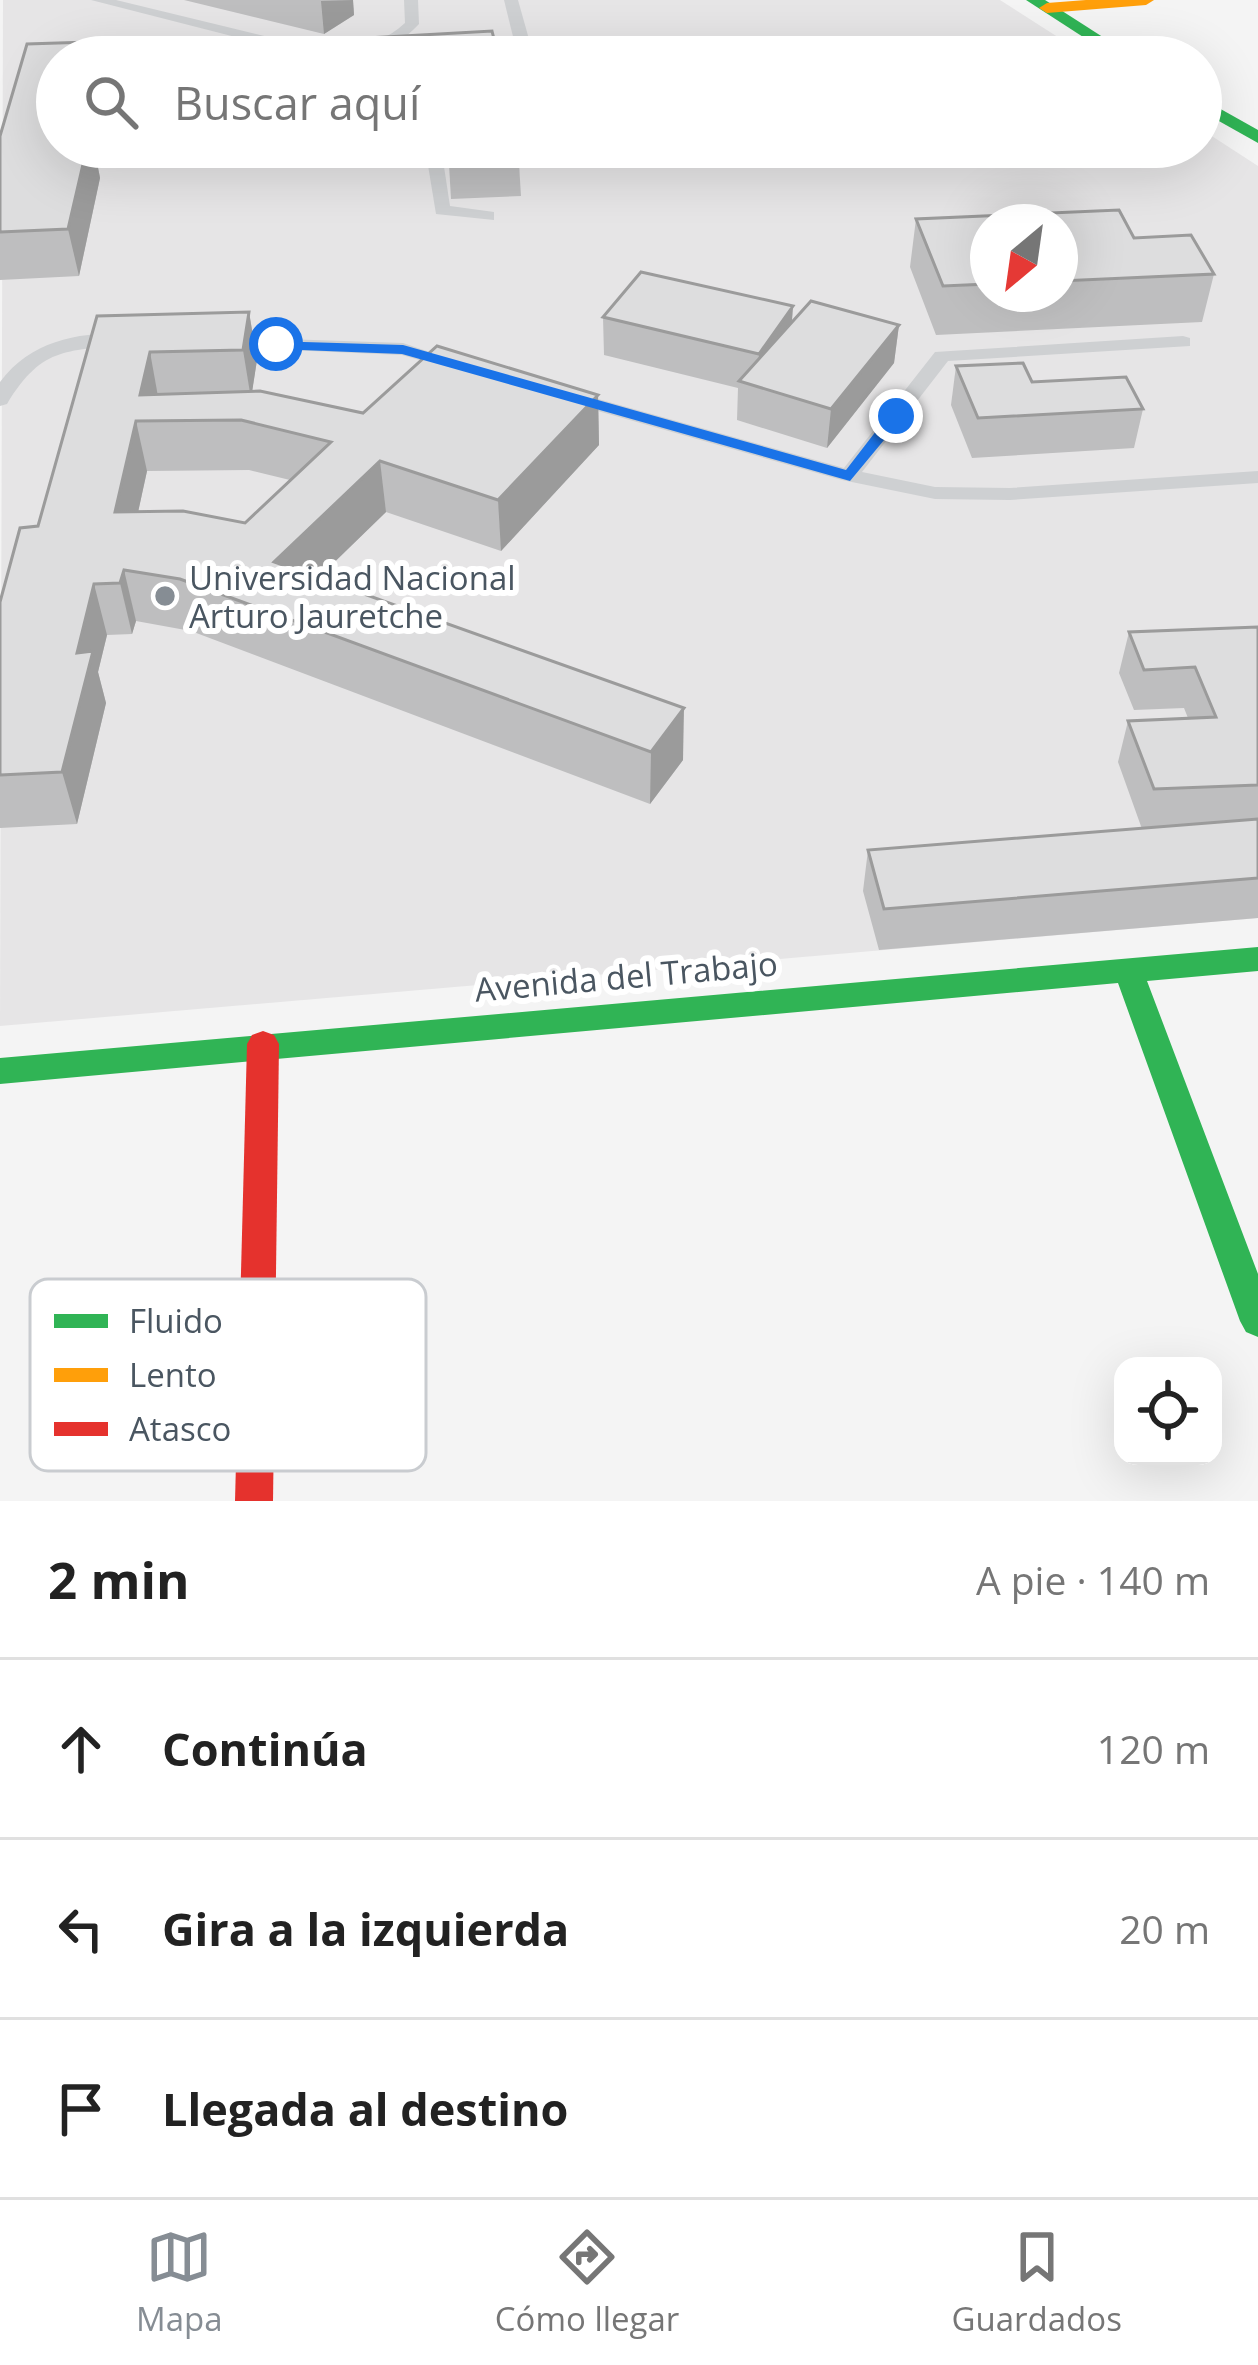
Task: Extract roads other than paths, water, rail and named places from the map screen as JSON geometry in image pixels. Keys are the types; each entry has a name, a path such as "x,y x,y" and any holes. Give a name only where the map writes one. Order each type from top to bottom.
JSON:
{"main road":[{"path":"1040,4 1146,0"},
{"path":"1040,4 1092,36"},
{"path":"1222,116 1258,139"},
{"name":"Avenida del Trabajo","path":"0,1071 263,1043 1258,959"},
{"path":"1128,970 1258,1321"},
{"path":"258,1279 263,1043"},
{"path":"254,1501 255,1471"}],"lane":[{"path":"98,0 247,36"},
{"path":"402,36 412,24 411,0"},
{"path":"511,0 520,36"},
{"path":"436,168 442,210"},
{"path":"442,210 488,216"},
{"path":"442,210 458,217 461,228"},
{"path":"0,400 9,378 24,362 50,348 107,338 152,340"},
{"path":"198,342 403,349 484,372"},
{"path":"850,476 942,356 1183,342"},
{"path":"552,392 850,476 935,493 973,495 1258,477"}],"place":[{"name":"Universidad Nacional Arturo Jauretche","path":"165,596"}]}
